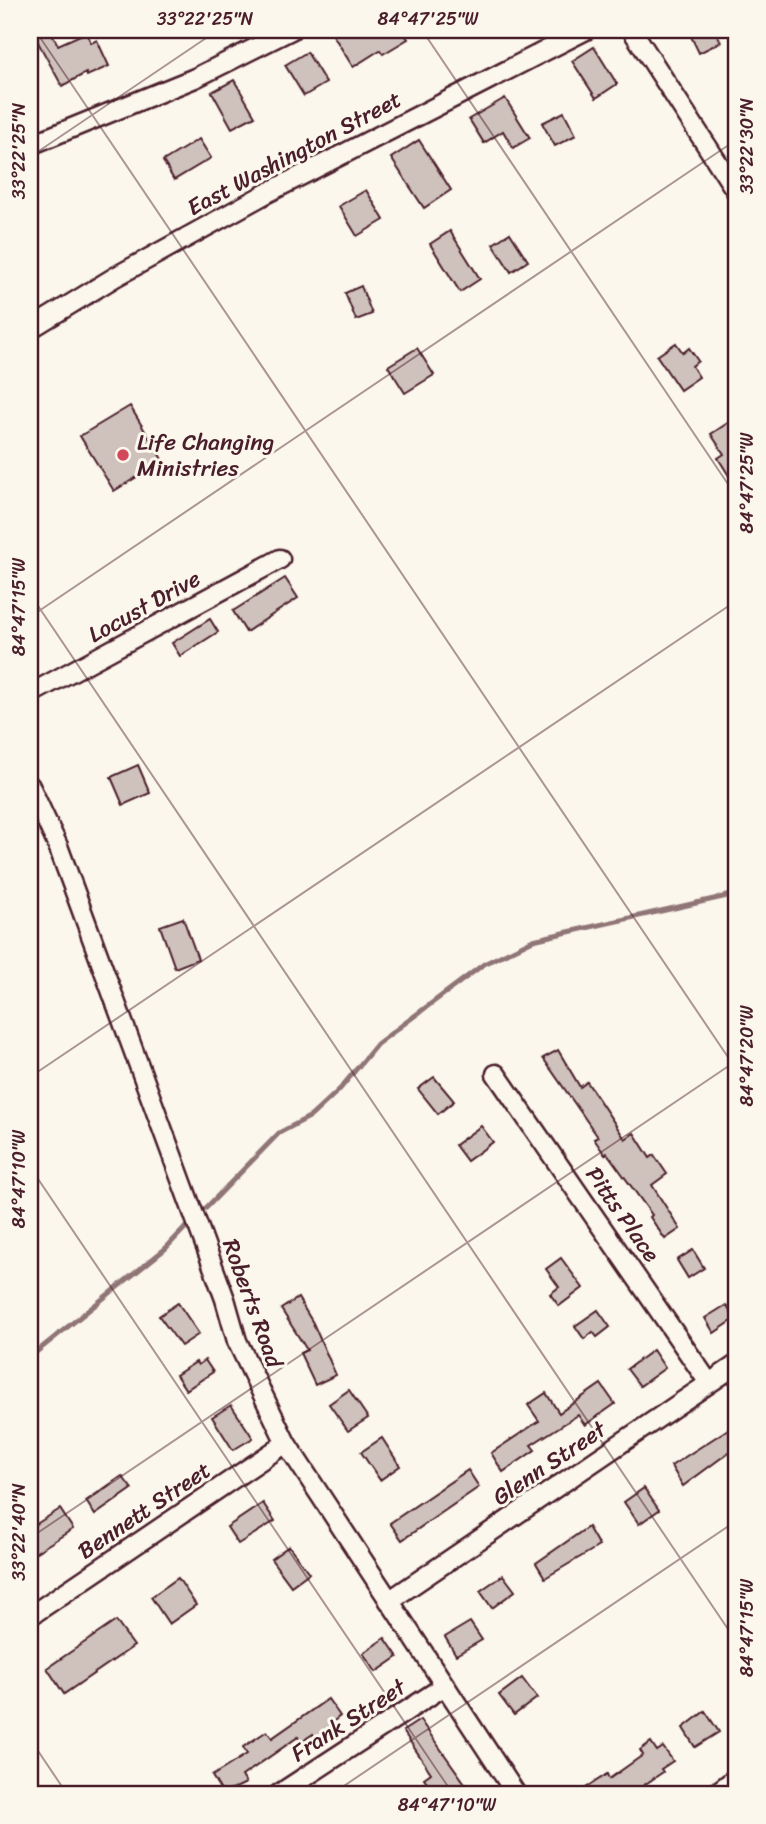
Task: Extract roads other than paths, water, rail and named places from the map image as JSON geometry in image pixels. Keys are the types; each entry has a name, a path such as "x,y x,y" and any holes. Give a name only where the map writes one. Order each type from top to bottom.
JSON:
{"street":[{"path":"30,145 195,78 291,30"},
{"name":"East Washington Street","path":"30,329 115,276 267,192 586,30"},
{"path":"632,30 736,191"},
{"name":"Locust Drive","path":"30,694 280,559"},
{"name":"Roberts Road","path":"30,786 58,846 220,1285 237,1341 286,1443 443,1687 516,1794"},
{"name":"Pitts Place","path":"496,1074 709,1383"},
{"name":"Glenn Street","path":"389,1601 736,1365"},
{"name":"Bennett Street","path":"30,1616 286,1443"},
{"name":"Frank Street","path":"279,1794 443,1687"},
{"path":"715,1794 736,1778"}],"waterway":[{"path":"206,1208 279,1133 311,1116 340,1089 377,1044 484,964 533,940 736,894"},
{"path":"30,1357 165,1249 185,1228"}],"place":[{"name":"Life Changing Ministries","path":"123,455"}]}
